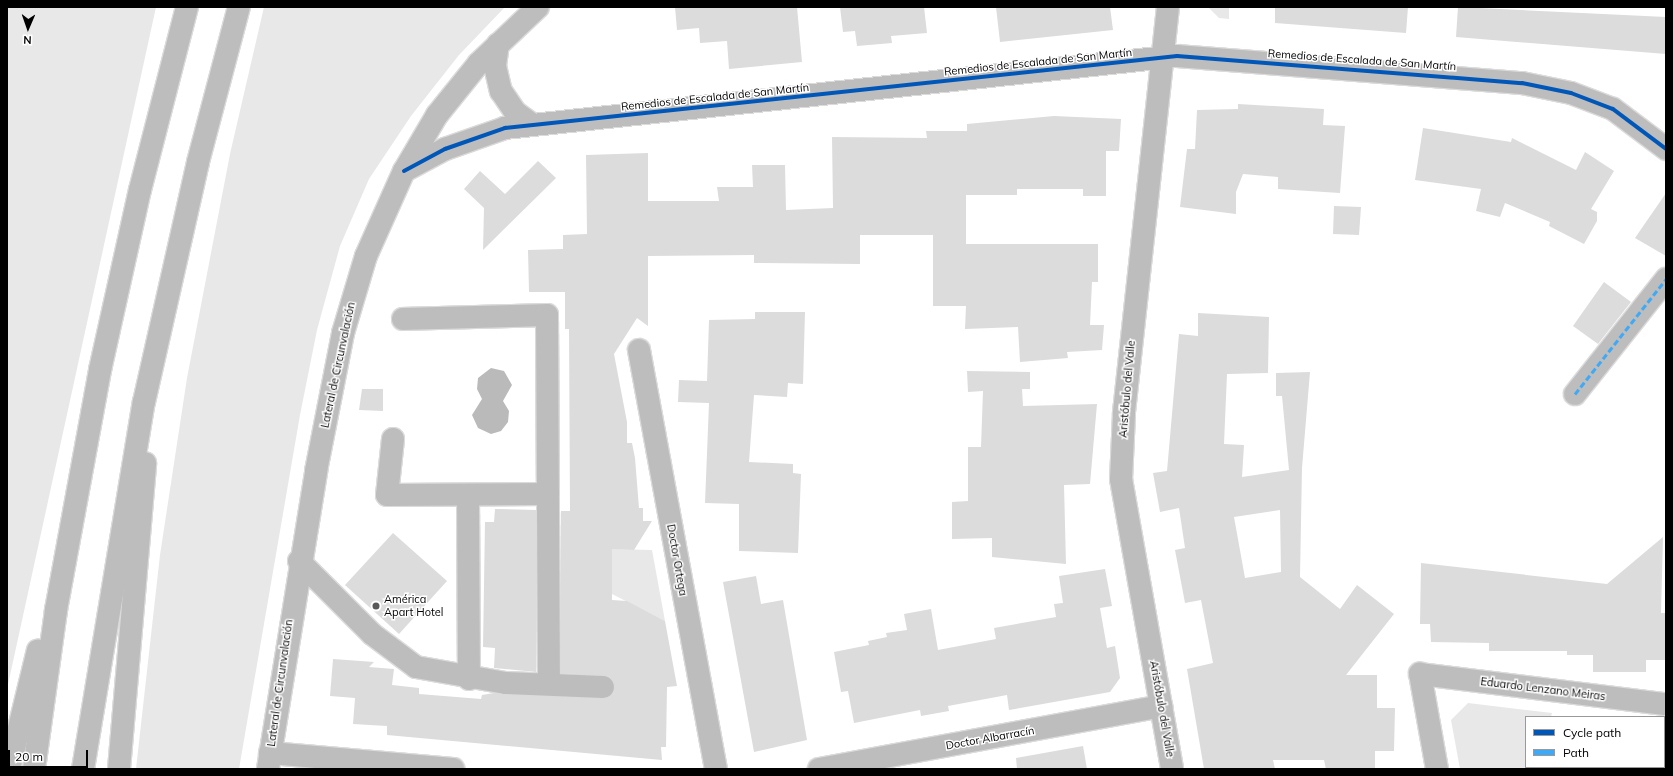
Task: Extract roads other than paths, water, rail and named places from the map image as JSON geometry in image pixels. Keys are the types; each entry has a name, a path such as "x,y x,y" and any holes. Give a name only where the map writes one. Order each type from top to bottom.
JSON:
{"main road":[{"path":"9,769 82,460 118,280 187,7"},
{"path":"83,769 124,507 160,325 239,7"},
{"name":"Lateral de Circunvalación","path":"269,761 299,561 342,333 366,256 404,171 437,115 498,44 538,7"},
{"name":"Aristóbulo del Valle","path":"1168,7 1124,414 1121,478 1172,769"},
{"path":"498,44 495,66 501,91 515,112 534,125"},
{"name":"Remedios de Escalada de San Martín","path":"404,171 470,138 505,128 1163,57 1441,74 1522,83 1571,93 1613,109 1666,149"},
{"path":"1575,394 1666,279"},
{"path":"404,319 546,315 549,684"},
{"path":"119,769 130,610 160,325"},
{"name":"Doctor Ortega","path":"639,350 716,769"},
{"path":"393,439 387,495 548,494"},
{"path":"34,769 82,460"},
{"path":"468,495 469,679"},
{"path":"299,561 338,603 416,667 469,679 603,687"},
{"name":"Eduardo Lenzano Meiras","path":"1437,769 1420,674 1666,704"},
{"name":"Doctor Albarracín","path":"819,769 1162,706"},
{"path":"269,761 453,769"}],"place":[{"name":"América Apart Hotel","path":"376,606"}]}
